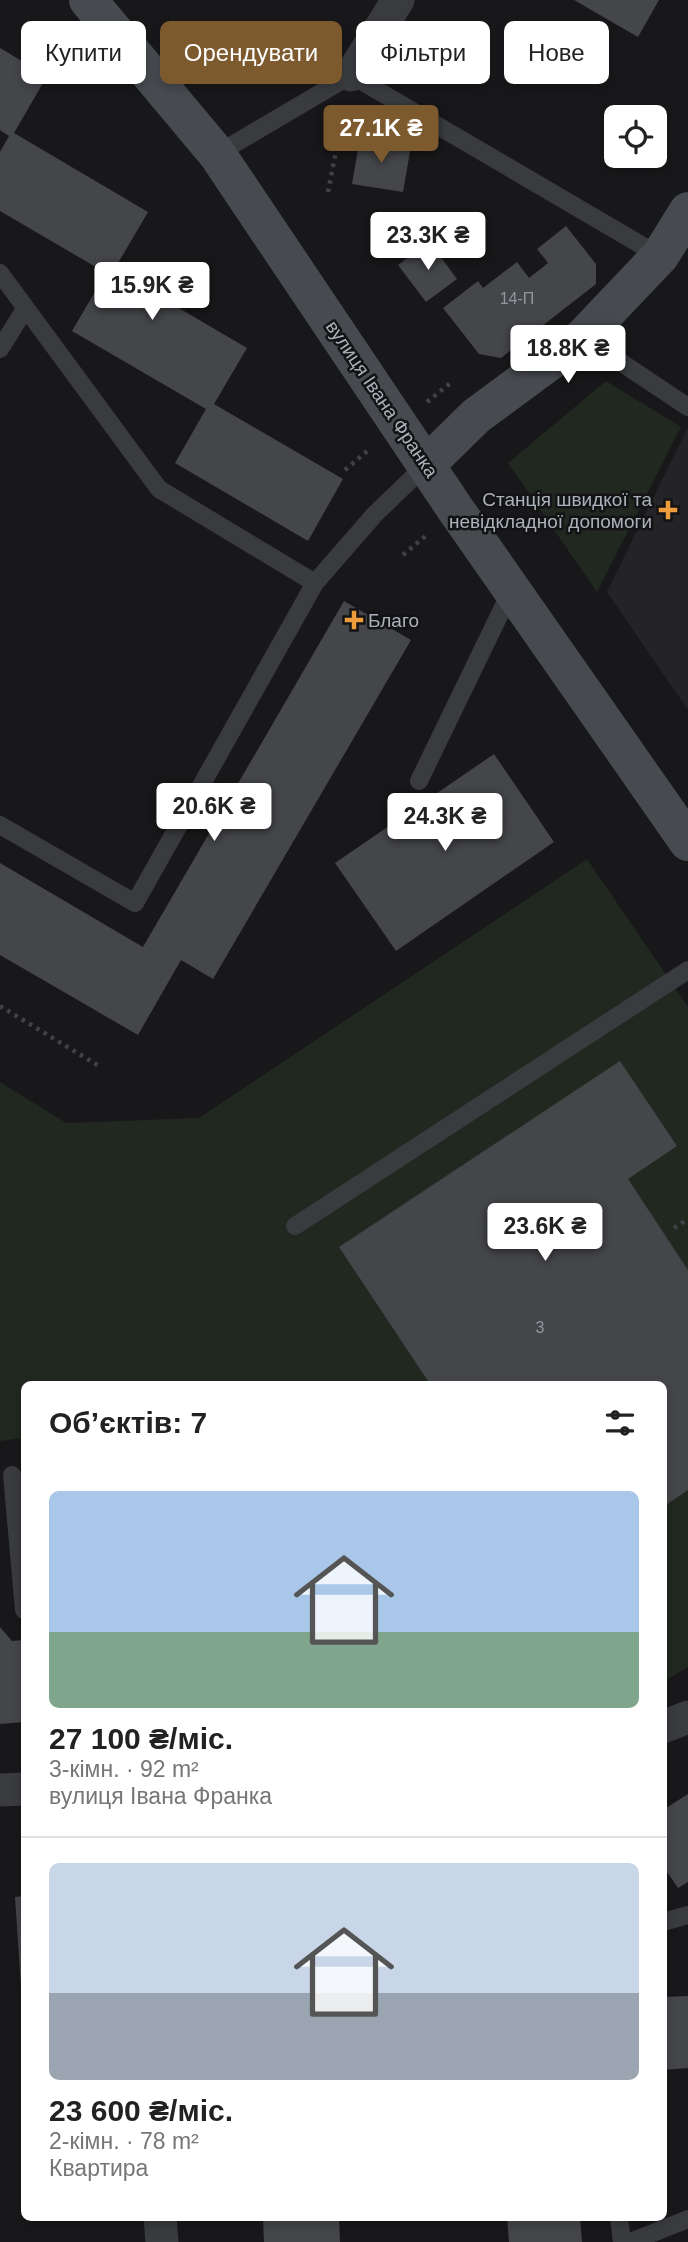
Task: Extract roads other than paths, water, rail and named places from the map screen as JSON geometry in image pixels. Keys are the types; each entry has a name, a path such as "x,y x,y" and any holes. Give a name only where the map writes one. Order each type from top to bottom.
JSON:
{"street":[{"name":"вулиця Івана Франка","path":"88,0 217,154 512,591 688,842"},
{"path":"351,75 398,0"},
{"path":"426,465 476,416 583,337 660,256 688,211"},
{"path":"667,1725 688,1717"},
{"path":"0,1790 21,1788"},
{"path":"160,2221 162,2242"}],"lane":[{"path":"217,154 351,75 660,256"},
{"path":"0,273 159,489 315,583"},
{"path":"0,349 25,309"},
{"path":"583,337 688,407"},
{"path":"0,825 135,903 315,583 375,514 426,465"},
{"path":"419,781 512,591"},
{"path":"295,1226 688,970"},
{"path":"12,1475 21,1576"},
{"path":"667,1921 688,1915"},
{"path":"630,2242 688,2219"},
{"path":"619,2221 622,2242"}],"place":[{"name":"Станція швидкої та невідкладної допомоги","path":"668,510"},
{"name":"Благо","path":"354,620"}]}
